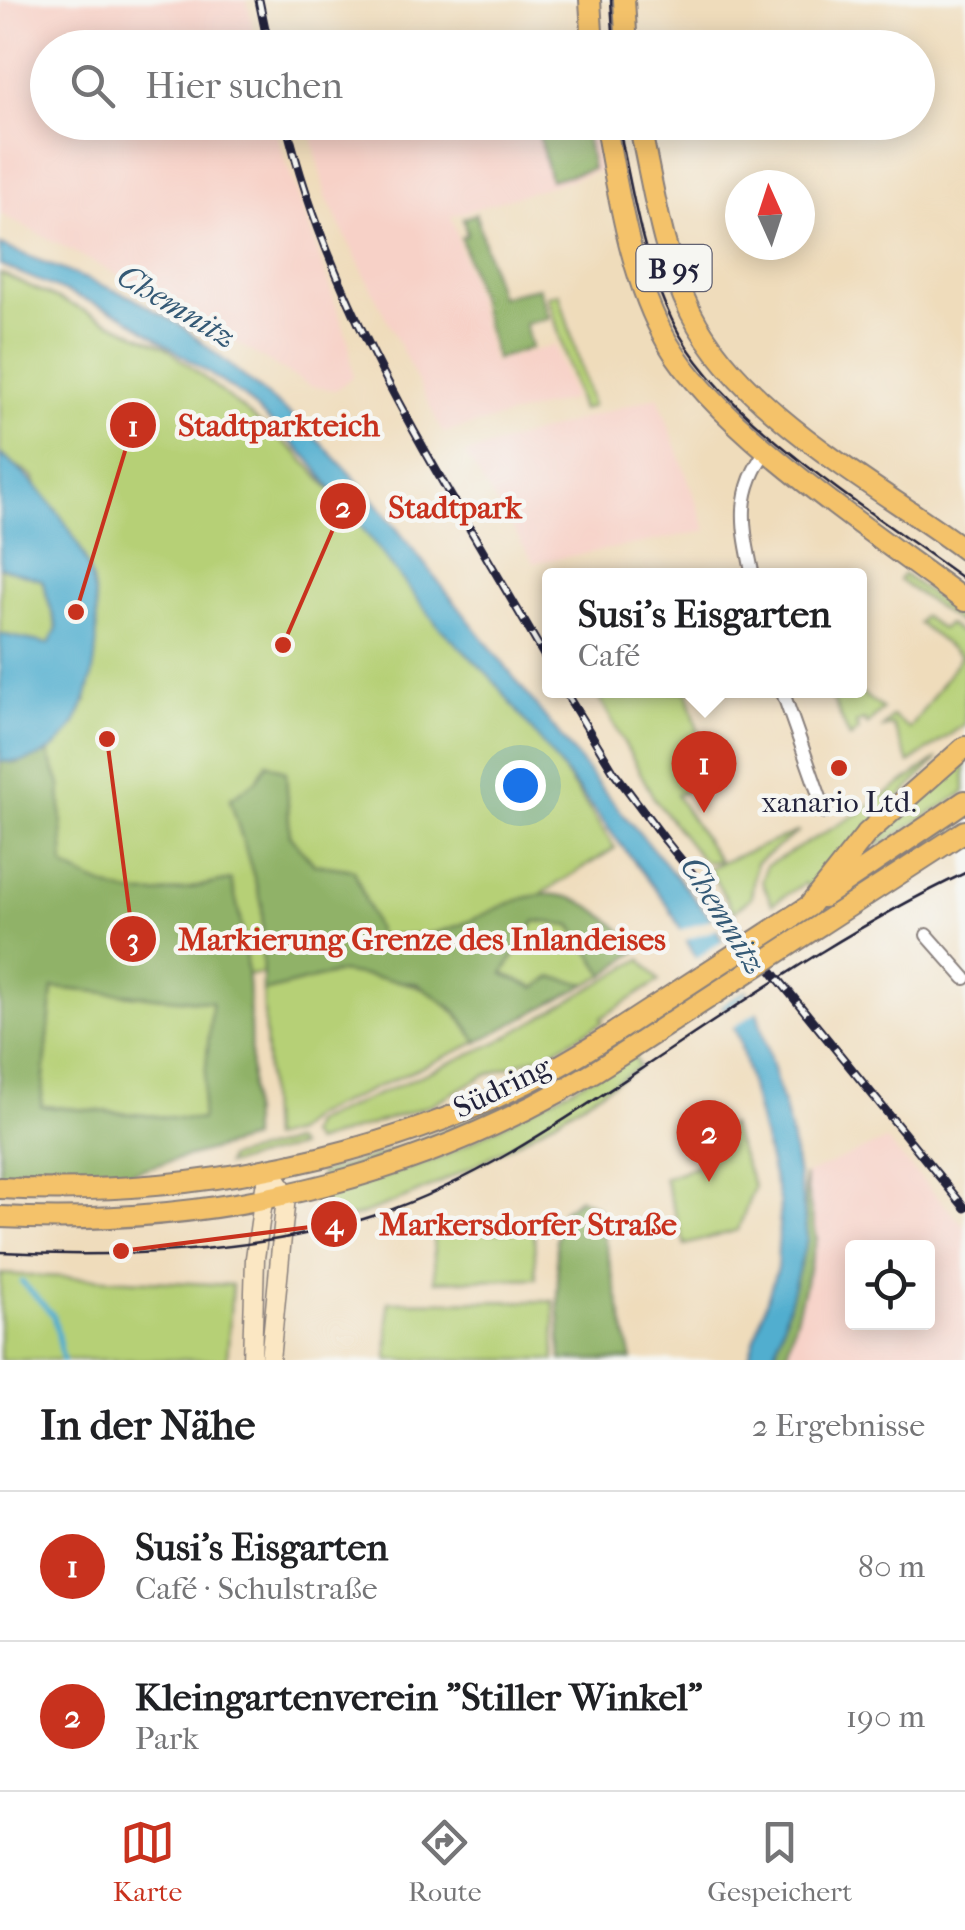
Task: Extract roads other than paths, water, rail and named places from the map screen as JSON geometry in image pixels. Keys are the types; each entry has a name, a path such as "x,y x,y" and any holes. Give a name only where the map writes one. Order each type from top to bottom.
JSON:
{"main road":[{"path":"590,0 592,30"},
{"path":"624,0 626,30"},
{"name":"B 95","path":"609,140 635,259 666,341 711,399 965,601"},
{"name":"B 95","path":"644,140 673,266 692,313 717,354 778,414 965,550"},
{"path":"809,906 867,833 965,747"},
{"name":"Südring","path":"0,1188 119,1189 272,1170 364,1145 452,1114 572,1060 965,802"},
{"name":"Südring","path":"0,1216 123,1218 260,1202 372,1174 448,1147 534,1106 630,1049 965,831"},
{"path":"270,1360 286,1196 272,1170"},
{"path":"252,1360 260,1202 272,1170"}],"street":[{"path":"752,568 744,524 745,489 750,472 768,448"},
{"path":"785,698 825,812"},
{"path":"927,935 965,978"}],"water":[{"path":"0,245 131,297 183,327 309,430 371,496 597,783 711,918 757,1012 790,1130 802,1200 807,1239 773,1360 748,1360 777,1268 780,1204 739,1038 667,904 489,675 439,627 308,458 244,397 123,315 0,265"},
{"path":"0,454 39,489 73,535 88,567 97,626 88,693 75,722 57,745 32,759 0,761 0,634 49,644 57,628 42,580 0,567"}],"waterway":[{"path":"22,1282 54,1316 63,1360"}],"tram line":[{"path":"611,0 613,30"},
{"path":"622,140 653,273 672,320 694,357 725,393 802,462 965,580"},
{"path":"0,1252 141,1253 238,1245 332,1228 412,1201 516,1149 803,963 965,873"}],"railway":[{"path":"259,0 265,30"},
{"path":"291,140 333,265 364,334 398,402 542,652"},
{"path":"569,698 614,772 665,840 965,1208"}],"place":[{"name":"Stadtparkteich","path":"76,612"},
{"name":"Stadtpark","path":"283,645"},
{"name":"Markierung Grenze des Inlandeises","path":"107,739"},
{"name":"xanario Ltd.","path":"839,768"},
{"name":"Susi's Eisgarten","path":"704,813"},
{"name":"Kleingartenverein \"Stiller Winkel\"","path":"709,1182"},
{"name":"Markersdorfer Straße","path":"121,1251"}],"water label":[{"name":"Chemnitz","path":"177,306"},
{"name":"Chemnitz","path":"724,915"}]}
